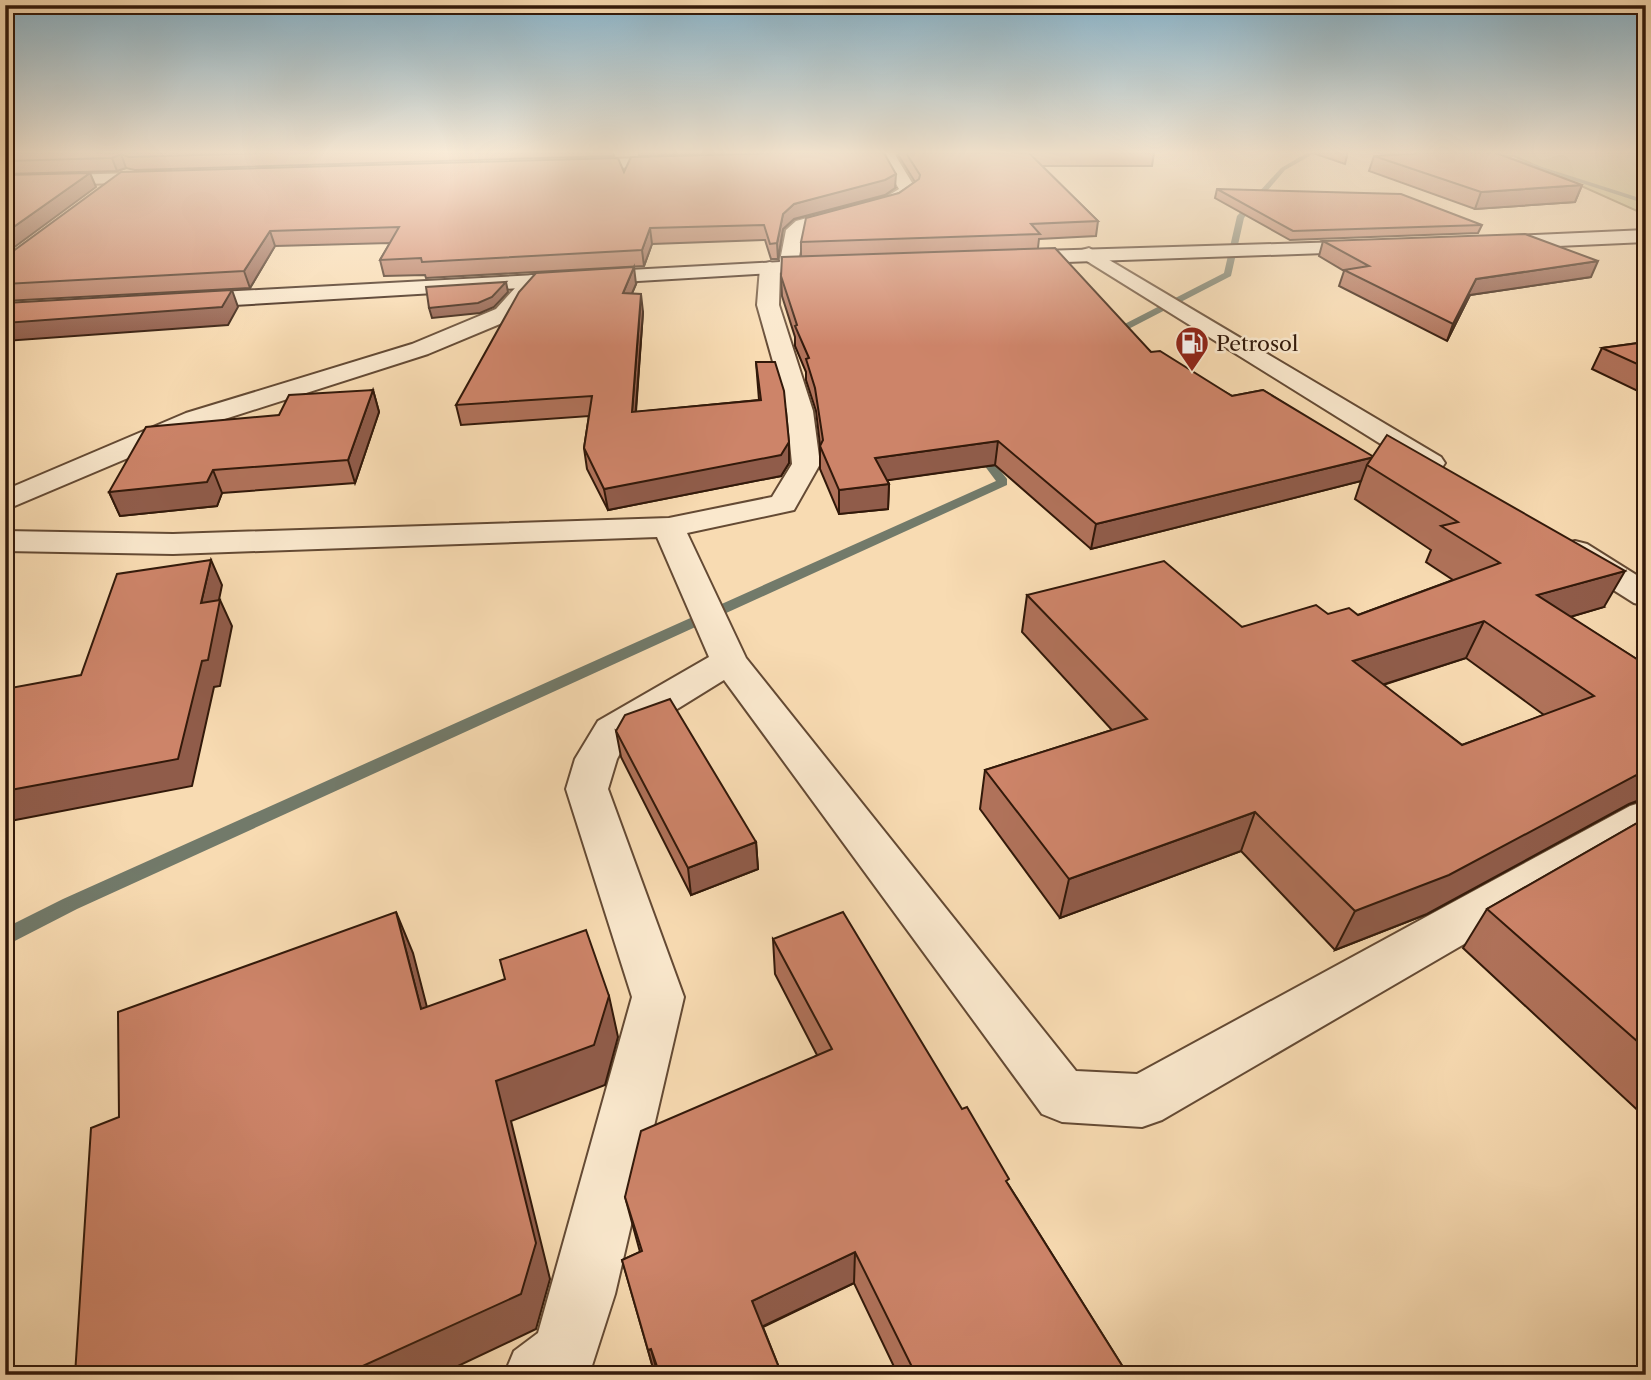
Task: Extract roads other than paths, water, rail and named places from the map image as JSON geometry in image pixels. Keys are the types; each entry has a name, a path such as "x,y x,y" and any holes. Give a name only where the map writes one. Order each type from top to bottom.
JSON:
{"street":[{"path":"5,541 173,544 669,527 783,504 806,464 800,411 768,305 794,230 831,217"},
{"path":"1466,244 1646,236"},
{"path":"984,259 1396,246"},
{"path":"1089,254 1458,480"},
{"path":"158,303 859,264"},
{"path":"5,501 196,419 420,348 504,314 532,281"},
{"path":"669,527 729,661 1062,1096 1142,1101 1646,817"},
{"path":"1553,538 1646,596"},
{"path":"1613,575 1646,572"},
{"path":"538,1375 564,1355 568,1343 658,998 587,789 596,759 612,731 729,661"}],"waterway":[{"path":"1110,335 1228,274 1241,217"},
{"path":"5,938 70,904 1003,482 978,449"}],"place":[{"name":"Petrosol","path":"1192,373"}]}
